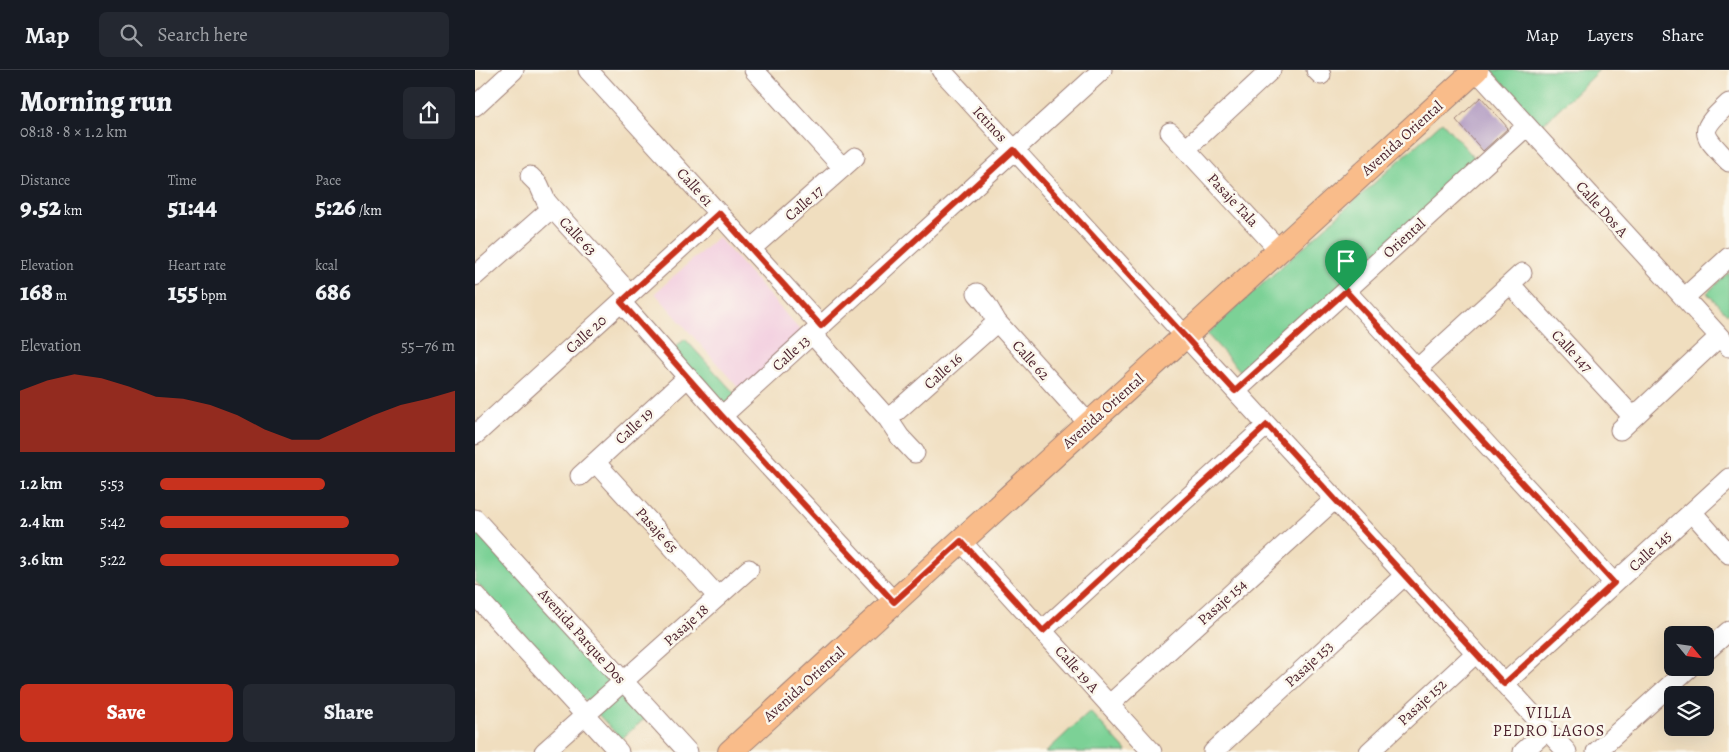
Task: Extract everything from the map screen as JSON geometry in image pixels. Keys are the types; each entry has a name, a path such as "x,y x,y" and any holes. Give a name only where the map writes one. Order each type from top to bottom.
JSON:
{"main road":[{"name":"Avenida Oriental","path":"730,752 1476,70"}],"street":[{"path":"475,106 514,70"},
{"name":"Calle 61","path":"588,70 751,249 888,419 900,437 915,453"},
{"name":"Calle 17","path":"751,249 849,163 754,70"},
{"name":"Ictinos","path":"941,70 1567,752"},
{"name":"Calle 13","path":"722,416 1102,70"},
{"path":"1186,149 1271,70"},
{"name":"Calle Dos A","path":"1476,70 1724,342"},
{"path":"1729,103 1710,121 1706,130 1708,140 1729,162"},
{"name":"Oriental","path":"1235,391 1527,126"},
{"name":"Pasaje Tala","path":"1170,132 1279,250"},
{"name":"Calle 63","path":"530,176 539,185 546,201 688,377 894,602"},
{"path":"475,276 552,208"},
{"name":"Calle 20","path":"475,435 719,213"},
{"path":"1684,298 1729,257"},
{"name":"Calle 147","path":"1417,369 1516,279 1627,423 1724,342"},
{"path":"1346,291 1614,583"},
{"name":"Calle 62","path":"977,294 987,305 997,322 1089,424"},
{"name":"Calle 16","path":"888,419 997,322"},
{"name":"Calle 19","path":"580,476 688,377"},
{"path":"1043,631 1267,425"},
{"name":"Pasaje 65","path":"595,462 718,597"},
{"name":"Calle 145","path":"1504,684 1729,478"},
{"name":"Pasaje 154","path":"1109,705 1335,499"},
{"path":"1692,512 1729,554"},
{"name":"Avenida Parque Dos","path":"475,519 688,752"},
{"name":"Calle 19 A","path":"961,541 1152,752"},
{"name":"Pasaje 18","path":"544,752 749,569"},
{"name":"Pasaje 153","path":"1213,752 1405,575"},
{"path":"475,595 619,752"},
{"path":"1714,644 1729,630"},
{"name":"Pasaje 152","path":"1369,752 1476,653"},
{"path":"1596,752 1680,676"},
{"path":"1523,752 1547,730"}],"shaded area":[{"path":"718,237 805,336 742,392 655,293"}],"green space":[{"path":"1491,70 1599,70 1542,125"},
{"path":"1442,122 1479,163 1244,375 1207,334"},
{"path":"1729,272 1729,313 1727,314 1707,293"},
{"path":"685,339 736,395 722,407 671,351"},
{"path":"475,528 648,716 621,739 475,581"},
{"path":"1090,711 1127,752 1046,752"}],"building":[{"path":"1481,97 1508,128 1483,151 1456,120"}],"district":[{"name":"VILLA PEDRO LAGOS","path":"1549,722"}],"route":[{"path":"1014,150 1235,391 1346,291 1614,583 1504,684 1267,425 1043,631 961,541 894,602 722,416 621,302 719,213 821,326 1014,150"}]}
